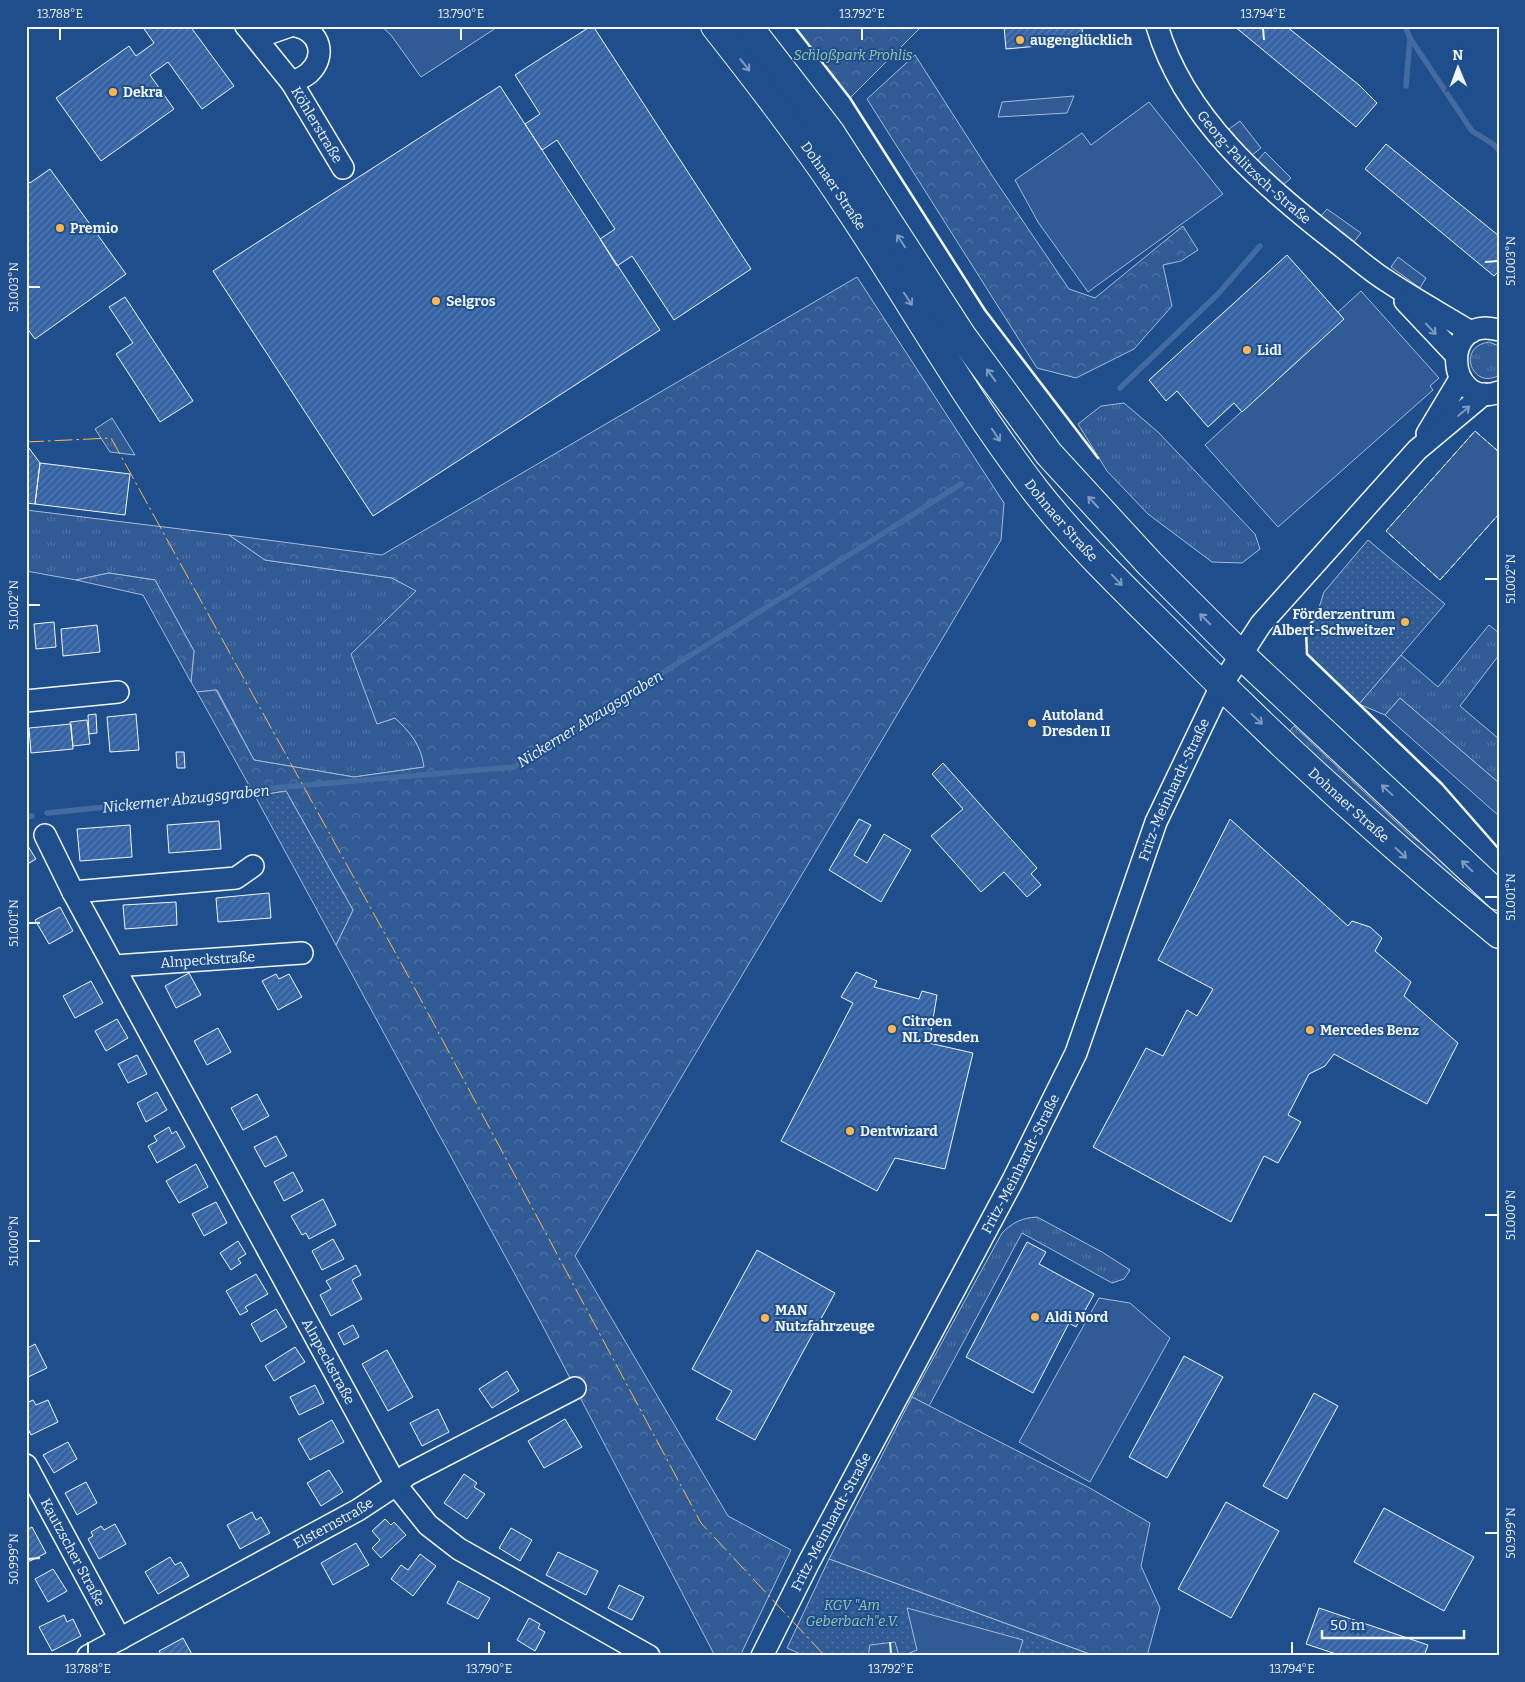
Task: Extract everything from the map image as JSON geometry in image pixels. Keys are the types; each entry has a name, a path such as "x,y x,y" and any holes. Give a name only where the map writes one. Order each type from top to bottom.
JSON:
{"main road":[{"name":"Dohnaer Straße","path":"715,26 776,104 844,200 999,440 1037,492 1096,559 1221,686 1415,866 1499,934"},
{"name":"Dohnaer Straße","path":"748,26 830,132 962,336 1049,454 1150,564 1240,654 1499,896"}],"street":[{"name":"Köhlerstraße","path":"246,26 270,33 290,26"},
{"name":"Köhlerstraße","path":"246,26 292,83 343,168"},
{"name":"Köhlerstraße","path":"292,83 308,73 319,60 319,47 315,36 305,28 296,26"},
{"name":"Georg-Palitzsch-Straße","path":"1158,26 1170,62 1200,112 1230,148 1295,210 1386,280 1471,332"},
{"name":"Georg-Palitzsch-Straße","path":"1386,280 1456,354"},
{"path":"1491,393 1474,391 1460,379 1455,364 1456,354 1460,343 1471,332 1489,327 1499,330"},
{"path":"1417,450 1460,379"},
{"path":"1240,654 1269,615 1417,450 1491,393"},
{"name":"Fritz-Meinhardt-Straße","path":"762,1656 809,1562 1013,1180 1076,1053 1156,822 1221,686 1240,654"},
{"path":"26,701 118,692"},
{"name":"Alnpeckstraße","path":"45,835 73,892 396,1485 428,1525 459,1549 649,1656"},
{"path":"73,892 236,878 253,866"},
{"name":"Alnpeckstraße","path":"114,966 302,953"},
{"name":"Elsternstraße","path":"88,1656 358,1510 396,1485 407,1475 575,1388"},
{"name":"Kautzscher Straße","path":"26,1465 120,1639"}],"green space":[{"name":"Schloßpark Prohlis","path":"794,26 922,26 850,98"},
{"path":"915,55 993,177 1069,289 1095,298 1183,226 1198,250 1181,261 1163,265 1172,306 1134,349 1076,378 1037,368 867,99"},
{"path":"857,277 1004,503 1001,540 575,1256 728,1516 791,1550 740,1656 715,1656 536,1313 336,945 353,910 286,791 255,796 197,692 216,690 254,760 354,777 424,767 418,746 406,729 395,718 377,724 351,654 416,591 392,578 265,560 229,535 382,555"},
{"path":"1489,342 1499,346 1499,375 1490,378 1482,377 1475,373 1470,359 1473,352 1479,346"},
{"path":"1124,403 1158,432 1255,534 1260,549 1242,563 1212,562 1148,514 1107,471 1078,424 1101,406"},
{"path":"112,418 135,455 110,452 95,429"},
{"path":"26,510 229,535 265,560 392,578 417,591 366,692 377,724 395,718 414,740 421,752 425,767 354,777 254,760 217,690 197,692 191,682 194,651 155,580 109,573 76,580 26,571"},
{"path":"1368,540 1445,604 1359,704 1307,654 1306,631 1317,614 1324,592"},
{"path":"109,573 155,580 194,651 191,682 143,595 76,580"},
{"path":"1489,625 1499,633 1499,655 1460,706 1499,739 1499,783 1400,698 1385,715 1359,704 1401,655 1438,687"},
{"path":"1294,726 1411,836 1455,866 1499,908 1499,920 1438,870 1289,732"},
{"path":"286,791 353,910 336,945 255,796"},
{"path":"1037,1217 1102,1252 1130,1270 1124,1279 1112,1283 1022,1233 929,1406 912,1397 1002,1233 1018,1221"},
{"path":"912,1397 1088,1487 1150,1523 1141,1566 1160,1608 1147,1656 1095,1656 829,1559"},
{"name":"KGV \"Am Geberbach\"e.V.","path":"829,1559 1095,1656 805,1656 787,1648"}],"shaded area":[{"path":"381,26 499,26 421,77 391,35"},
{"path":"1074,96 1067,113 998,117 1002,102"},
{"path":"1149,102 1223,194 1088,292 1038,222 1015,180 1082,133 1091,145"},
{"path":"1240,121 1261,148 1252,155 1229,129"},
{"path":"1265,152 1291,178 1282,186 1257,161"},
{"path":"1327,209 1361,233 1353,243 1320,217"},
{"path":"1398,257 1426,278 1420,288 1391,267"},
{"path":"1361,291 1439,378 1430,386 1433,390 1278,527 1205,445 1343,319 1338,312"},
{"path":"1475,431 1499,452 1499,514 1440,580 1386,531"},
{"path":"1400,698 1499,783 1499,816 1385,715"},
{"path":"1099,1298 1130,1303 1170,1338 1090,1482 1019,1442"},
{"path":"907,1608 1023,1640 1018,1656 902,1656 917,1650"},
{"path":"895,1642 899,1656 868,1656 870,1645"}],"building":[{"name":"Dekra","path":"142,26 190,26 234,86 202,109 168,62 150,75 174,109 101,161 56,98 129,46 136,56 154,43"},
{"path":"593,26 751,269 674,320 632,256 617,266 600,239 615,229 557,140 542,150 525,124 540,114 515,75"},
{"path":"1004,26 1082,26 1083,42 1006,49"},
{"path":"1234,26 1286,26 1359,85 1377,103 1356,127"},
{"name":"Selgros","path":"500,86 660,330 373,516 213,271"},
{"path":"1386,144 1499,236 1499,271 1494,276 1365,169"},
{"name":"Premio","path":"50,169 126,274 35,339 26,327 26,178 30,183"},
{"name":"Lidl","path":"1287,255 1344,319 1242,412 1234,403 1208,427 1177,391 1166,401 1149,380"},
{"path":"125,297 193,401 160,422 116,354 133,343 109,307"},
{"path":"26,444 40,463 35,504 26,503"},
{"path":"40,463 130,474 125,515 35,504"},
{"path":"54,622 56,647 36,649 34,624"},
{"path":"97,625 100,652 63,656 61,629"},
{"path":"96,714 97,733 89,734 88,715"},
{"path":"136,714 139,750 110,752 107,717"},
{"path":"87,720 90,744 73,746 70,722"},
{"path":"71,724 73,749 31,753 29,728"},
{"path":"176,752 184,752 185,768 177,768"},
{"path":"943,763 1037,868 1031,874 1041,885 1027,897 1004,872 981,892 931,836 963,809 932,774"},
{"path":"859,819 871,825 854,855 867,863 884,834 911,850 881,902 829,870"},
{"name":"Mercedes Benz","path":"1230,819 1348,926 1352,921 1370,927 1382,938 1375,951 1411,982 1404,996 1458,1043 1427,1104 1334,1054 1325,1066 1309,1074 1288,1115 1301,1122 1278,1163 1264,1156 1231,1222 1093,1147 1146,1048 1163,1056 1187,1010 1197,1016 1213,989 1158,960"},
{"path":"219,821 221,849 169,853 167,825"},
{"path":"130,825 132,857 80,861 77,829"},
{"path":"26,843 36,859 26,865"},
{"path":"269,893 271,918 218,922 216,898"},
{"path":"176,902 177,925 125,929 123,905"},
{"path":"60,907 73,931 49,944 35,920"},
{"path":"856,972 877,981 874,987 919,999 922,991 937,995 929,1043 973,1053 945,1169 895,1158 877,1191 781,1141 853,1003 841,997"},
{"path":"189,973 201,995 176,1008 165,986"},
{"path":"276,974 279,979 289,974 302,997 278,1010 262,981"},
{"path":"91,981 103,1003 75,1018 63,996"},
{"path":"117,1019 128,1038 106,1051 95,1031"},
{"path":"218,1028 231,1052 207,1065 194,1041"},
{"path":"137,1055 147,1074 128,1083 118,1064"},
{"path":"157,1092 167,1110 146,1122 137,1103"},
{"path":"257,1094 269,1116 243,1130 231,1108"},
{"path":"169,1127 172,1134 176,1131 185,1147 157,1163 148,1146 157,1141 154,1136"},
{"path":"276,1136 287,1156 265,1167 254,1147"},
{"path":"196,1164 208,1187 179,1203 166,1181"},
{"path":"293,1172 303,1191 284,1201 274,1182"},
{"path":"323,1199 336,1225 309,1239 306,1233 302,1235 291,1216"},
{"path":"216,1202 227,1223 204,1236 192,1214"},
{"path":"333,1239 344,1259 322,1270 312,1251"},
{"path":"238,1241 246,1254 238,1259 241,1263 231,1270 220,1253"},
{"name":"Aldi Nord","path":"1027,1242 1046,1252 1039,1264 1094,1294 1076,1327 1069,1323 1033,1393 966,1357"},
{"path":"757,1250 835,1293 755,1440 716,1419 732,1391 692,1369"},
{"path":"356,1265 361,1275 352,1280 362,1299 331,1316 320,1295 331,1289 326,1281"},
{"path":"256,1274 268,1294 245,1307 248,1311 240,1315 226,1291"},
{"path":"276,1309 287,1327 261,1342 251,1324"},
{"path":"353,1325 359,1337 344,1345 338,1333"},
{"path":"35,1344 47,1368 26,1378 26,1349"},
{"path":"295,1347 305,1362 274,1381 265,1366"},
{"path":"387,1350 413,1397 388,1411 362,1364"},
{"path":"1184,1356 1223,1377 1167,1478 1129,1457"},
{"path":"507,1371 519,1391 492,1408 479,1389"},
{"path":"315,1385 324,1403 299,1415 290,1397"},
{"path":"1314,1393 1338,1406 1287,1499 1263,1486"},
{"path":"33,1400 36,1405 48,1400 58,1422 31,1435 26,1425 26,1403"},
{"path":"438,1409 449,1432 422,1446 410,1423"},
{"path":"565,1419 582,1447 544,1468 528,1441"},
{"path":"332,1420 344,1442 310,1460 298,1439"},
{"path":"68,1442 77,1459 54,1473 43,1455"},
{"path":"329,1470 343,1492 321,1506 307,1483"},
{"path":"464,1474 477,1483 474,1487 485,1494 467,1519 444,1503"},
{"path":"86,1482 97,1503 77,1515 65,1493"},
{"path":"1226,1502 1279,1531 1231,1618 1178,1589"},
{"path":"1384,1508 1474,1557 1444,1611 1354,1562"},
{"path":"252,1512 256,1520 261,1517 270,1533 240,1549 227,1525"},
{"path":"385,1519 391,1525 394,1522 406,1535 381,1558 372,1548 380,1540 372,1531"},
{"path":"115,1524 126,1544 99,1559 88,1539 93,1536 91,1532 101,1526 104,1530"},
{"path":"32,1527 46,1553 26,1563 26,1530"},
{"path":"511,1528 532,1540 520,1561 499,1548"},
{"path":"356,1543 369,1565 333,1585 321,1563"},
{"path":"558,1552 598,1571 586,1595 546,1575"},
{"path":"420,1554 436,1566 413,1596 391,1579 401,1565 408,1570"},
{"path":"170,1557 175,1565 181,1562 189,1576 158,1594 145,1572"},
{"path":"53,1569 67,1591 48,1602 35,1579"},
{"path":"458,1581 490,1598 478,1619 447,1603"},
{"path":"619,1585 644,1597 632,1620 608,1608"},
{"path":"1319,1608 1428,1645 1424,1656 1342,1656 1306,1644"},
{"path":"64,1615 67,1622 73,1619 81,1636 52,1651 39,1627"},
{"path":"529,1618 540,1624 538,1628 545,1632 535,1651 517,1640"},
{"path":"183,1638 193,1656 162,1656 159,1651"}],"waterway":[{"path":"1405,26 1410,38 1472,131 1499,150"},
{"path":"1406,86 1410,38"},
{"path":"1120,388 1218,294 1260,246"},
{"name":"Nickerner Abzugsgraben","path":"47,813 195,798 262,789 514,767 961,484"},
{"name":"Nickerner Abzugsgraben","path":"26,817 32,816"}],"fence":[{"path":"1499,452 1475,431 1386,531 1440,580 1499,514"}],"wall":[{"path":"794,26 850,98 985,310 1098,458"},
{"path":"1317,614 1306,631 1307,654 1442,784 1499,849"}],"power":[{"path":"26,442 111,438 406,972 701,1523 825,1656"}],"place":[{"name":"augenglücklich","path":"1020,40"},
{"name":"Dekra","path":"113,92"},
{"name":"Premio","path":"60,228"},
{"name":"Selgros","path":"436,301"},
{"name":"Lidl","path":"1247,350"},
{"name":"Förderzentrum Albert-Schweitzer","path":"1405,622"},
{"name":"Autoland Dresden II","path":"1032,723"},
{"name":"Citroen NL Dresden","path":"892,1029"},
{"name":"Mercedes Benz","path":"1310,1030"},
{"name":"Dentwizard","path":"850,1131"},
{"name":"Aldi Nord","path":"1035,1317"},
{"name":"MAN Nutzfahrzeuge","path":"765,1318"}]}
